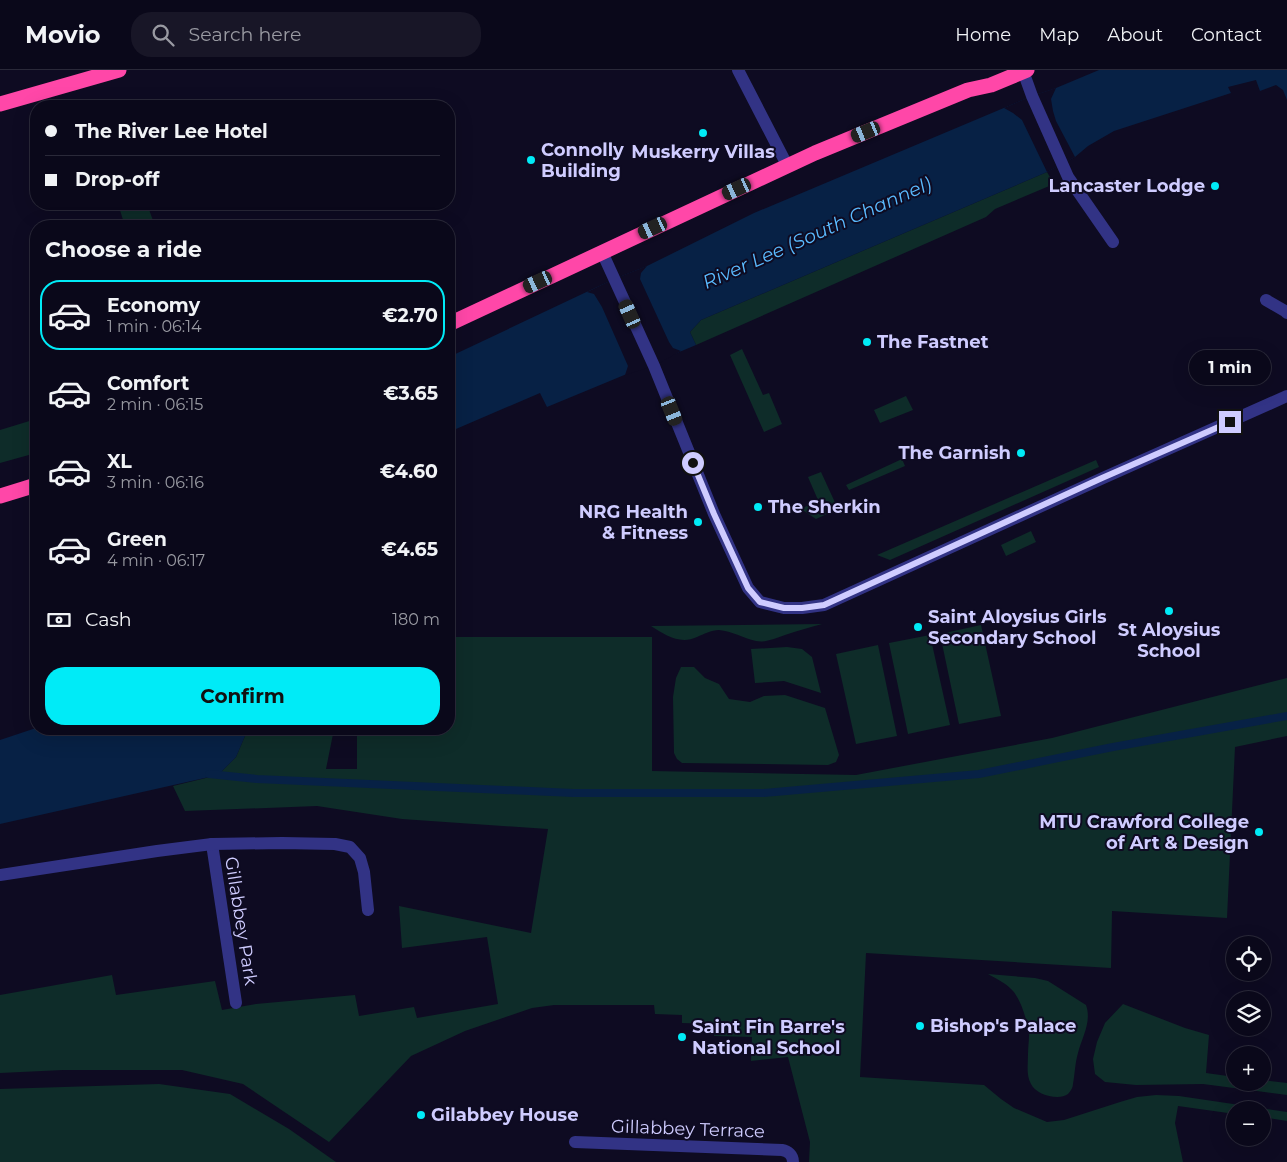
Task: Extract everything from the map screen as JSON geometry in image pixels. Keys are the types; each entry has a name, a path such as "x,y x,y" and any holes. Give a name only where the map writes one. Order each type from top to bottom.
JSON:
{"highway":[{"path":"0,104 119,70"},
{"path":"455,321 787,165 968,90 991,85 1025,71"},
{"path":"0,496 30,487"}],"street":[{"path":"738,70 787,165"},
{"path":"1025,71 1032,96 1068,177 1113,242"},
{"path":"602,252 654,366 714,514 748,588 760,602 784,608 824,605 1287,396"},
{"path":"1266,300 1286,311 1287,314"},
{"path":"0,875 212,844 335,844 350,847 360,858 364,872 368,910"},
{"name":"Gillabbey Park","path":"212,844 236,1003"},
{"name":"Gillabbey Terrace","path":"575,1142 782,1150 790,1154 793,1162"}],"green space":[{"path":"1047,172 1054,184 995,209 986,217 696,345 690,332 701,320"},
{"path":"120,210 149,210 153,220 123,220"},
{"path":"742,349 763,395 769,393 782,424 764,432 730,355"},
{"path":"906,396 913,410 880,423 874,410"},
{"path":"30,421 30,455 0,463 0,430"},
{"path":"902,459 905,466 849,490 846,485"},
{"path":"1096,460 1099,467 890,560 877,555"},
{"path":"821,472 838,509 816,519 801,509 818,500 808,477"},
{"path":"1031,531 1036,542 1006,556 1001,545"},
{"path":"822,624 763,641 751,640 719,630 710,631 685,640 667,636 651,626"},
{"path":"981,625 1001,716 959,724 940,634"},
{"path":"930,635 950,725 908,734 889,643"},
{"path":"455,637 652,637 652,771 856,775 1052,738 1287,678 1287,736 1235,747 1227,918 1112,911 1111,968 866,953 860,1077 984,1085 1014,1108 1047,1122 1064,1120 1137,1097 1156,1095 1179,1096 1226,1103 1226,1113 1178,1106 1175,1123 1183,1162 809,1162 810,1142 788,1057 751,1061 752,1037 714,1036 714,1024 682,1023 682,1015 655,1014 654,1005 554,1005 532,1008 465,1031 411,1056 329,1142 243,1084 182,1070 63,1070 0,1073 0,995 112,975 116,995 215,981 222,1010 256,1004 355,995 359,1016 414,1007 417,1018 498,1004 487,937 402,948 399,906 531,933 548,829 402,819 317,806 185,811 173,786 218,775 236,757 245,735 333,735 326,769 357,769 357,735 455,735"},
{"path":"878,645 897,736 856,744 836,654"},
{"path":"787,647 802,649 812,657 821,693 784,681 755,683 751,649"},
{"path":"681,667 694,667 705,678 719,684 729,699 750,702 764,696 785,695 825,708 839,755 836,762 828,765 682,763 674,753 673,697 676,678"},
{"path":"988,974 1048,981 1086,1005 1088,1017 1086,1029 1077,1057 1073,1086 1068,1094 1059,1097 1048,1096 1038,1091 1031,1084 1028,1077 1029,1035 1026,1018 1011,988"},
{"path":"1123,1004 1185,1028 1209,1035 1206,1073 1226,1076 1226,1087 1203,1084 1136,1085 1105,1082 1095,1074 1093,1059 1097,1042 1105,1023"},
{"path":"1271,1081 1287,1083 1287,1095 1256,1091 1271,1091"},
{"path":"159,1084 230,1094 289,1129 336,1162 0,1162 0,1089"},
{"path":"1271,1110 1287,1112 1287,1121 1271,1118"}],"water":[{"name":"River Lee (South Channel)","path":"1099,70 1287,70 1287,100 1283,90 1276,85 1260,91 1256,80 1228,87 1231,93 1114,131 1088,146 1075,157 1047,172 701,320 690,332 696,345 547,407 540,393 455,429 455,354 614,279 647,266 754,213 1032,96"},
{"path":"30,730 30,735 245,735 236,757 218,775 0,824 0,740"}],"pier":[{"path":"1056,88 1051,99 1053,111 1056,121 1075,157 1047,172 1022,120 1004,108"},
{"path":"647,266 641,273 640,279 669,342 673,348 681,351 654,366 625,375 628,366 602,307 594,294 587,292"}],"waterway":[{"path":"209,774 257,779 573,793 764,793 979,774 1113,747 1287,716"}],"place":[{"name":"Muskerry Villas","path":"703,133"},
{"name":"Connolly Building","path":"531,160"},
{"name":"Lancaster Lodge","path":"1215,186"},
{"name":"The Fastnet","path":"867,342"},
{"name":"The Garnish","path":"1021,453"},
{"name":"The Sherkin","path":"758,507"},
{"name":"NRG Health & Fitness","path":"698,522"},
{"name":"St Aloysius School","path":"1169,611"},
{"name":"Saint Aloysius Girls Secondary School","path":"918,627"},
{"name":"MTU Crawford College of Art & Design","path":"1259,832"},
{"name":"Bishop's Palace","path":"920,1026"},
{"name":"Saint Fin Barre's National School","path":"682,1037"},
{"name":"Gilabbey House","path":"421,1115"}],"route":[{"path":"693,463 748,588 760,602 784,608 802,608 824,605 1102,478 1230,422"}]}
